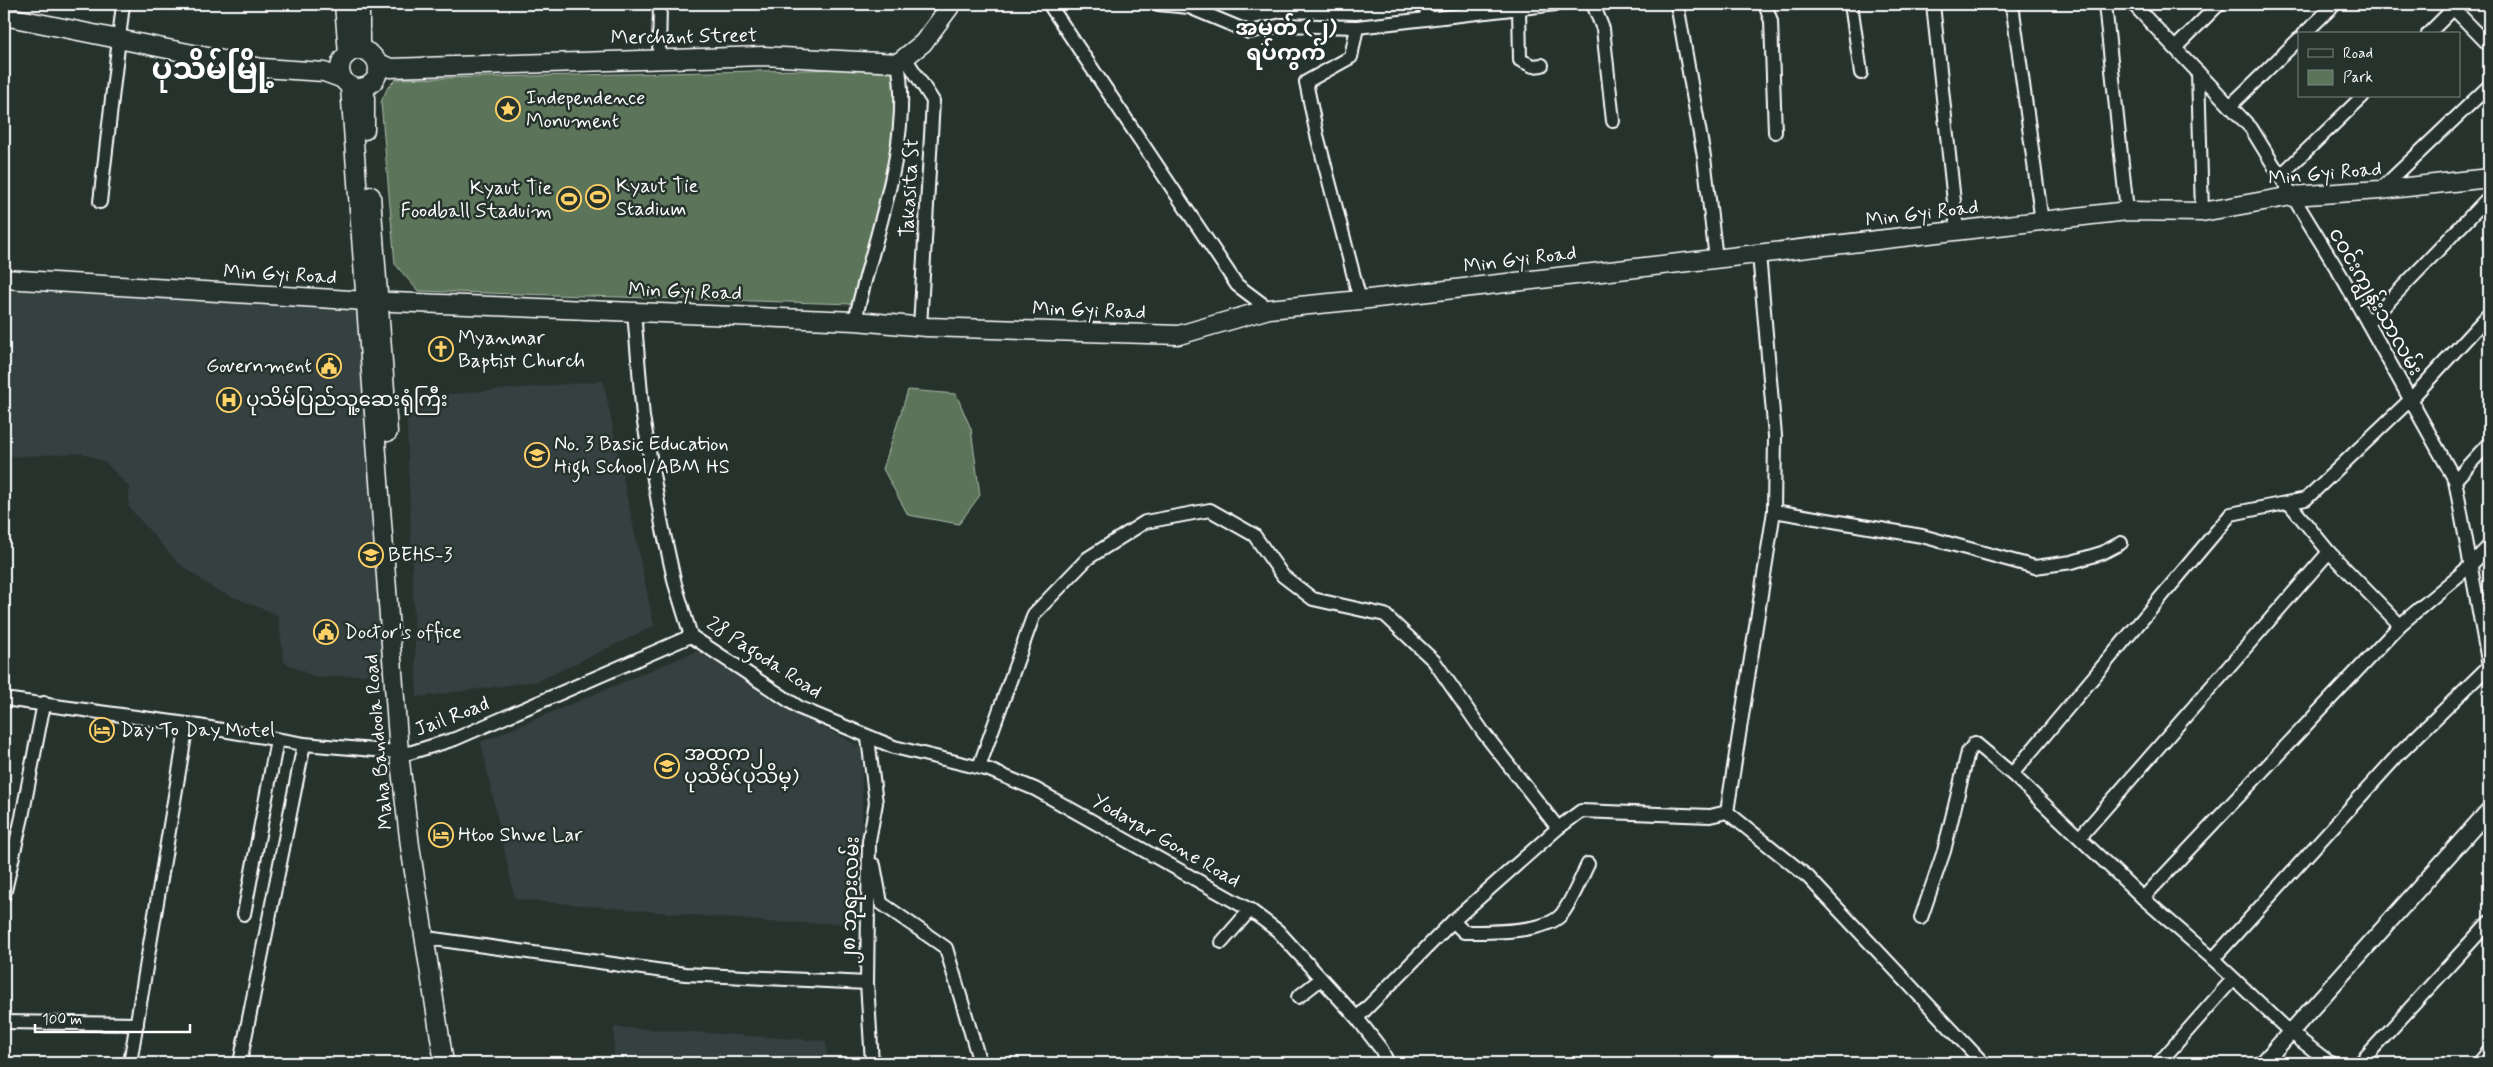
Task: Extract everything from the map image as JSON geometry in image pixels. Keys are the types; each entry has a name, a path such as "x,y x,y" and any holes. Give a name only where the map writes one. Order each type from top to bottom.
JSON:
{"main road":[{"path":"344,4 361,70"},
{"path":"360,4 361,70"},
{"path":"902,61 923,43 952,4"},
{"name":"Merchant Street","path":"4,16 120,41 262,68 324,72 658,58 763,56 902,61"},
{"name":"Maha Bandoola Road","path":"361,70 373,301 410,846 444,1063"},
{"name":"Min Gyi Road","path":"4,279 373,301 855,321 920,327 1179,335 1270,309 2127,211 2202,212 2292,196 2380,190 2489,178"},
{"name":"Maha Bandoola Road","path":"404,753 454,1063"}],"street":[{"path":"100,202 123,4"},
{"path":"658,58 660,4"},
{"path":"1049,4 1237,285 1270,309"},
{"path":"1158,4 1190,7 1248,32 1282,25 1357,26 1556,4"},
{"path":"1426,4 1427,18"},
{"path":"1593,4 1604,29 1613,121"},
{"path":"1677,4 1704,157 1716,259"},
{"path":"1765,4 1771,21 1775,132"},
{"path":"1851,4 1861,73"},
{"path":"1933,4 1957,230"},
{"path":"2012,4 2042,222"},
{"path":"2105,4 2127,211"},
{"name":"ငဝင်းကျွန်းသာလမ်း","path":"2133,4 2251,128 2368,324 2455,480 2489,666"},
{"path":"2175,48 2219,4"},
{"path":"2306,32 2335,4"},
{"path":"2430,32 2454,5 2489,45"},
{"path":"1519,8 1520,60 1533,66 1542,65"},
{"path":"1357,26 1351,57 1306,82 1317,135 1360,300"},
{"path":"2230,106 2298,40"},
{"path":"855,321 875,248 899,135 902,61"},
{"name":"Takasita St","path":"902,61 933,101 920,327"},
{"path":"2198,72 2202,212"},
{"path":"2380,190 2489,86"},
{"path":"2280,176 2361,98"},
{"path":"2368,324 2489,197"},
{"path":"1727,812 1774,511 1775,436 1759,254"},
{"name":"28 Pagoda Road","path":"634,312 644,417 660,515 675,584 691,636 800,708 868,738"},
{"path":"2012,774 2231,514 2306,499 2410,400 2489,314"},
{"path":"2455,480 2489,443"},
{"path":"2288,503 2328,552 2400,625"},
{"path":"979,767 1034,614 1088,558 1145,522 1210,510 1254,535 1283,576 1313,599 1385,615 1434,660 1483,732 1558,828"},
{"path":"1774,511 1922,536 2035,567 2072,562 2102,553 2121,543"},
{"path":"2143,898 2400,625 2471,564 2489,546"},
{"path":"2080,837 2328,552"},
{"name":"Jail Road","path":"4,698 187,724 304,744 404,753 455,739 691,636"},
{"path":"2213,959 2399,754 2489,666"},
{"path":"4,895 22,817 44,703"},
{"path":"130,1063 187,724"},
{"name":"Yodayar Gone Road","path":"868,738 894,748 979,767 1035,789 1250,910 1278,931 1322,979 1357,1018 1381,1049 1388,1063"},
{"name":"၂၈ ဘုရားလမ်း","path":"868,738 876,803 869,840 868,983 872,1063"},
{"path":"244,914 277,740"},
{"path":"1921,918 1944,851 1968,752 1974,743 2012,774 2143,898 2213,959 2290,1032 2330,1063"},
{"path":"240,1063 304,744"},
{"path":"2263,1063 2489,810"},
{"path":"1357,1018 1453,921 1558,828 1582,811 1710,816 1727,812"},
{"path":"1727,812 1808,877 1976,1060"},
{"path":"869,840 881,903 946,948 980,1063"},
{"path":"1453,921 1464,932 1510,931 1542,925 1561,916 1588,864"},
{"path":"1222,942 1250,910"},
{"path":"2360,1063 2489,922"},
{"path":"434,939 685,974 868,983"},
{"path":"1298,997 1322,979"},
{"path":"2159,1063 2233,979"},
{"path":"4,1022 137,1024"},
{"path":"2479,1063 2489,1051"}],"shaded area":[{"path":"4,290 366,310 386,673 317,678 284,662 278,615 216,590 177,562 129,507 129,487 105,462 82,453 4,457"},
{"path":"603,381 654,626 538,681 417,697 406,398"},
{"path":"697,651 787,707 862,748 862,924 770,922 515,899 481,742"},
{"path":"614,1027 826,1041 827,1063 614,1063"}],"green space":[{"path":"894,68 906,82 855,304 418,291 395,264 381,102 388,87 396,79"},
{"path":"908,390 956,394 971,429 980,495 959,524 908,515 883,469"}],"place":[{"name":"Independence Monument","path":"508,109"},
{"name":"Kyaut Tie Stadium","path":"598,197"},
{"name":"Kyaut Tie Foodball Staduim","path":"569,199"},
{"name":"Myanmar Baptist Church","path":"441,349"},
{"name":"Government","path":"329,366"},
{"name":"ပုသိမ်ပြည်သူ့ဆေးရုံကြီး","path":"229,400"},
{"name":"No. 3 Basic Education High School/ABM HS","path":"537,455"},
{"name":"BEHS-3","path":"371,555"},
{"name":"Doctor's office","path":"326,632"},
{"name":"Day To Day Motel","path":"102,730"},
{"name":"အထက၂ ပုသိမ်(ပုသိမ္)","path":"667,766"},
{"name":"Htoo Shwe Lar","path":"441,835"}],"district":[{"name":"အမှတ် (၂) ရပ်ကွက်","path":"1286,42"},
{"name":"ပုသိမ်မြို့","path":"213,70"}]}
